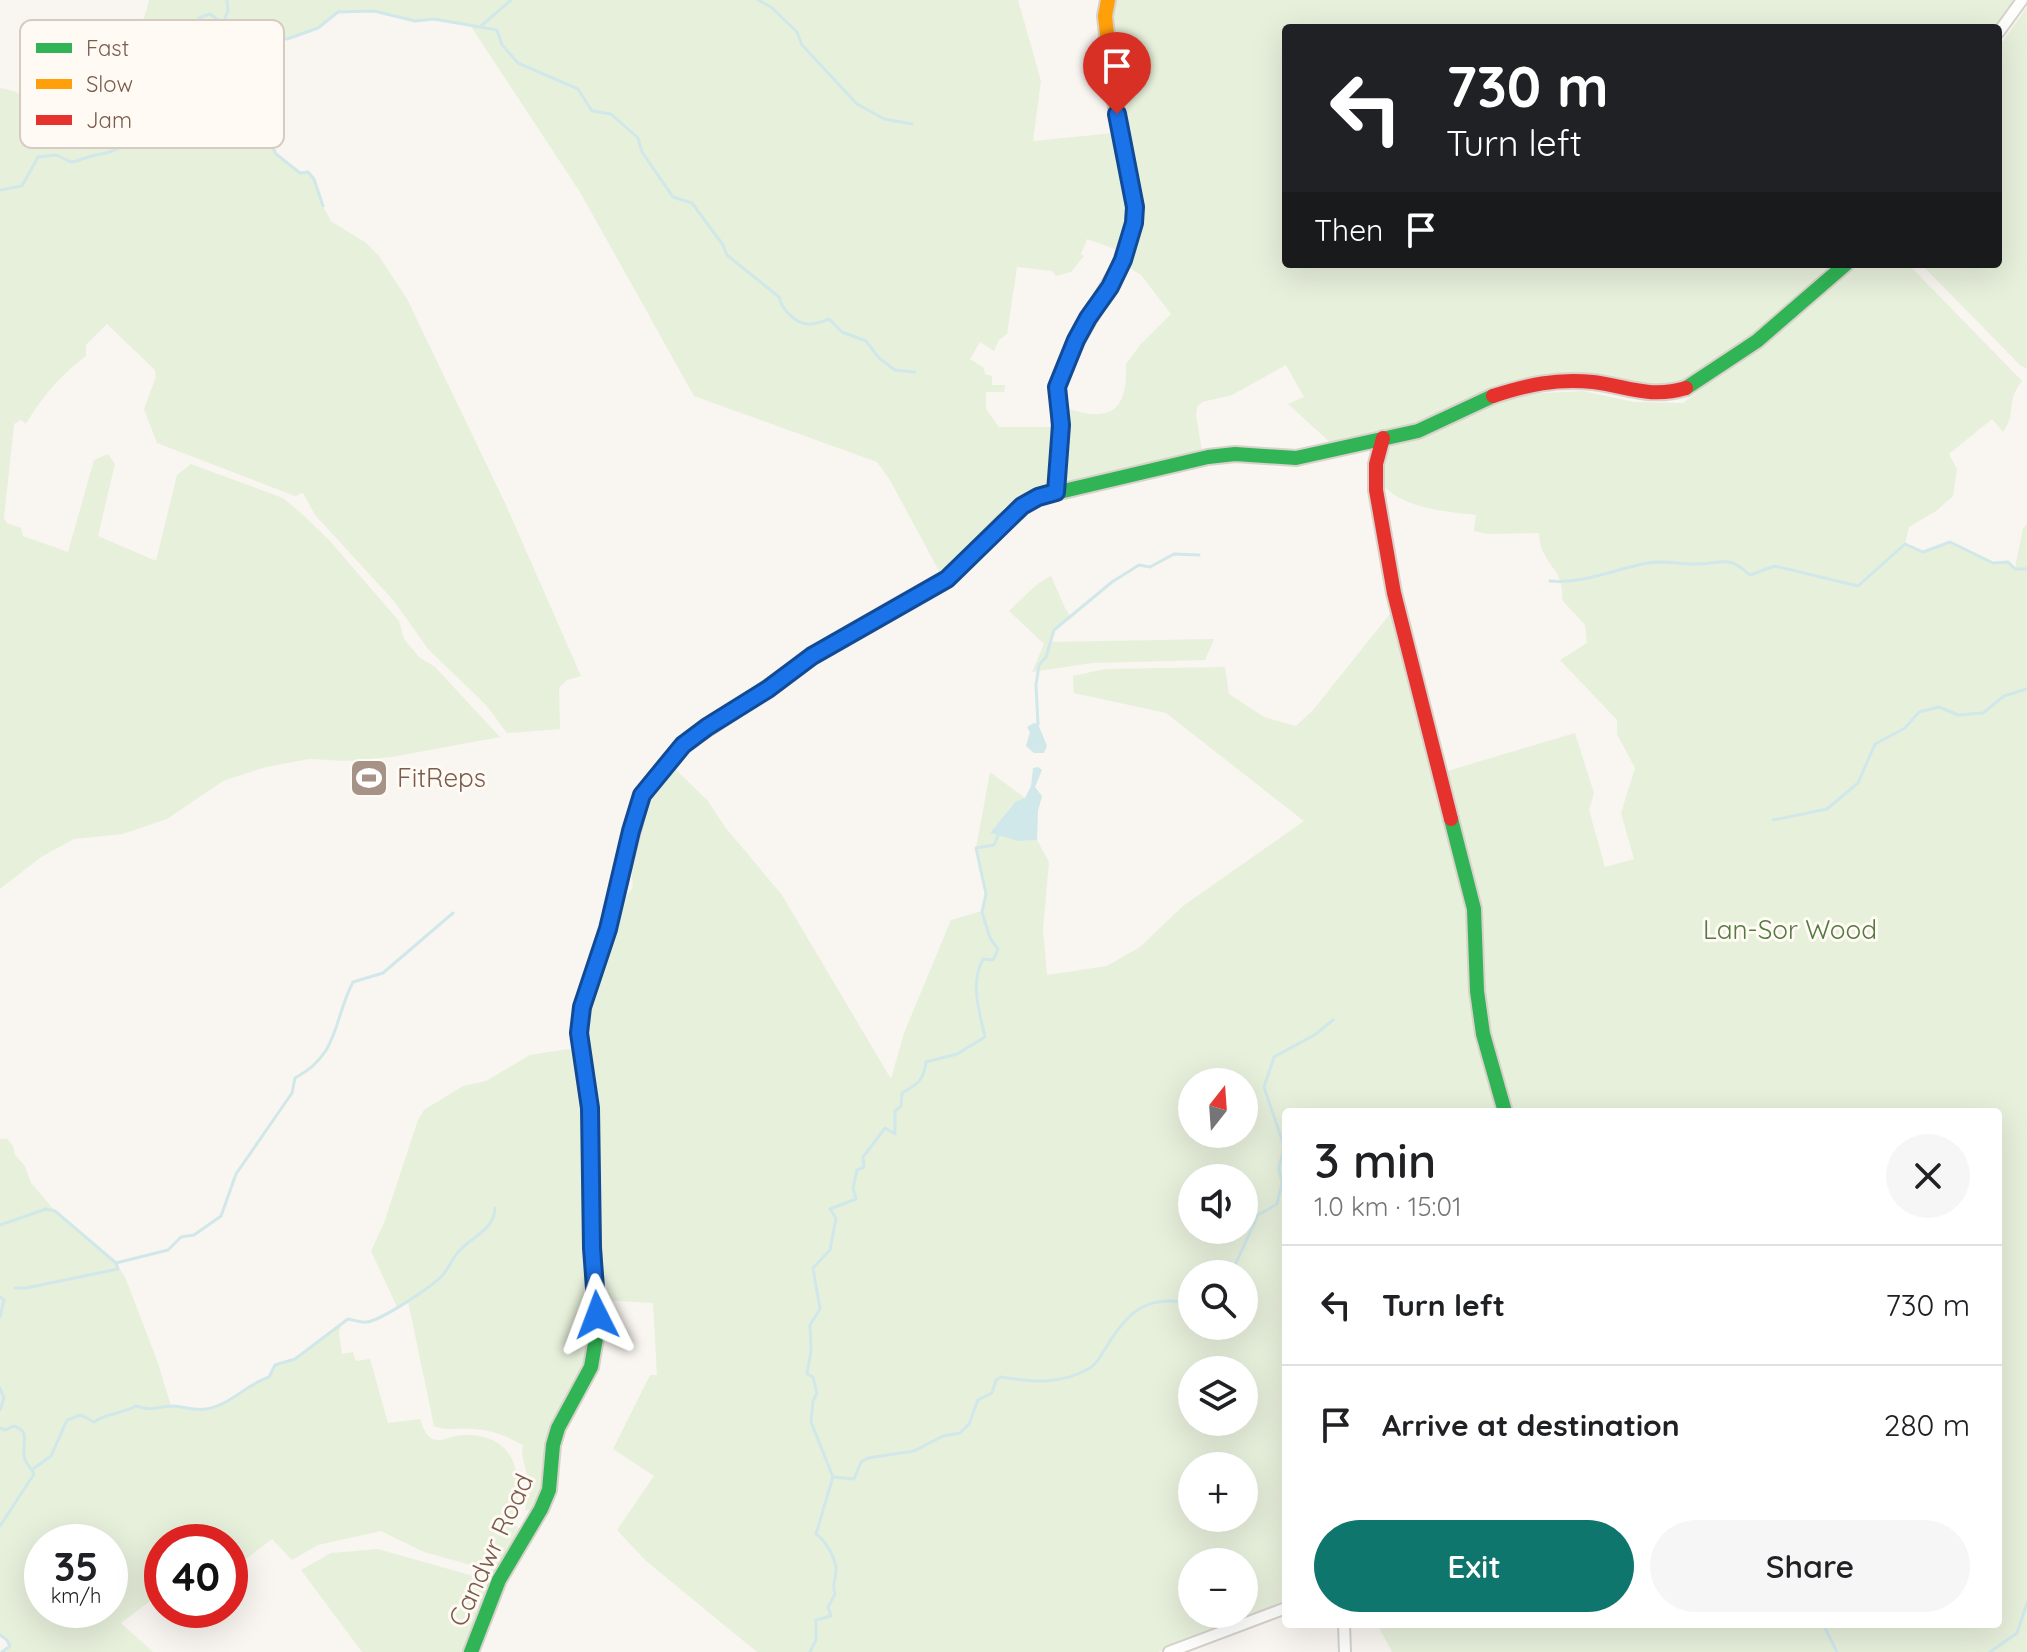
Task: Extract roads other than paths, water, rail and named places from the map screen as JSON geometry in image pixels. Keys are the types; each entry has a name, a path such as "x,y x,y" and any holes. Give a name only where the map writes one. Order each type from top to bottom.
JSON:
{"street":[{"path":"1056,492 1061,425 1057,387 1076,340 1110,287 1123,260 1134,223 1135,207 1113,91 1105,16 1108,0"},
{"path":"2002,28 2022,0"},
{"name":"Candwr Road","path":"471,1652 499,1580 541,1509 549,1490 553,1445 558,1428 591,1367 597,1332 597,1299 592,1248 590,1108 579,1033 582,1007 608,929 642,795 683,745 812,656 947,579 1022,506 1038,497 1208,457 1235,454 1296,458 1427,428 1483,399 1535,383 1561,380 1595,382 1640,393 1672,392 1688,387 1757,341 1841,268"},
{"path":"1383,438 1376,464 1376,490 1394,593 1474,909 1477,991 1483,1034 1504,1108"},
{"path":"1169,1652 1282,1610"},
{"path":"1344,1628 1345,1652"}],"water":[{"path":"1038,724 1047,746 1044,753 1034,753 1026,746 1030,732 1027,727"},
{"path":"1033,768 1042,770 1035,787 1042,796 1037,840 1018,841 990,833 1016,801 1025,798 1031,786"}],"waterway":[{"path":"224,20 228,11 227,0"},
{"path":"481,26 511,0"},
{"path":"758,0 771,7 797,32 802,45 857,104 884,119 912,124"},
{"path":"284,38 318,28 338,12 374,11 415,21 434,19 497,30 502,45 518,63 578,89 592,111 611,114 638,138 642,152 673,197 692,203 727,255 779,297 793,318 810,324 829,319 842,332 866,341 879,358 895,370 915,372"},
{"path":"198,20 210,14 218,20"},
{"path":"0,190 22,186 38,157 56,155 71,162 119,148"},
{"path":"273,148 300,173 308,172 314,179 323,206"},
{"path":"1550,581 1585,579 1649,563 1731,562 1750,575 1775,566 1858,586 1905,544 1923,552 1950,542 1993,563 2008,562 2015,569 2027,569"},
{"path":"1038,724 1036,685 1039,665 1046,657 1054,630 1112,582 1139,565 1150,567 1174,554 1199,555"},
{"path":"1773,820 1827,809 1858,783 1875,744 1905,728 1919,712 1939,707 1958,715 1983,713 2004,696 2027,689"},
{"path":"810,1652 816,1640 816,1620 831,1616 828,1607 835,1594 836,1572 832,1554 816,1534 833,1477 811,1422 817,1393 813,1377 807,1374 811,1351 810,1325 820,1309 813,1268 830,1250 836,1218 830,1209 856,1199 853,1188 857,1170 864,1167 863,1157 885,1128 895,1134 895,1111 901,1106 902,1093 919,1081 926,1062 957,1054 985,1037 977,997 977,978 983,959 993,960 998,949 990,938 982,912 986,894 976,848 994,845 998,836"},
{"path":"15,1288 118,1269 116,1263 168,1250 181,1237 194,1235 221,1216 236,1174 292,1093 295,1078 310,1069 328,1047 353,982 383,973 453,913"},
{"path":"1282,1140 1264,1087 1274,1057 1316,1034 1333,1020"},
{"path":"1282,1155 1279,1168 1282,1183"},
{"path":"1237,1260 1258,1215 1277,1204 1282,1183"},
{"path":"33,1469 51,1456 67,1420 81,1415 94,1422 136,1406 152,1409 174,1406 198,1410 214,1407 269,1377 275,1365 295,1359 348,1319 367,1322 394,1309 442,1276 460,1250 491,1222 495,1208"},
{"path":"0,1225 46,1209 55,1211 116,1263"},
{"path":"0,1297 4,1300 0,1317"},
{"path":"833,1477 854,1479 861,1462 868,1458 914,1451 943,1436 960,1433 969,1424 978,1400 992,1393 996,1380 1001,1377 1057,1380 1090,1368 1121,1326 1138,1310 1160,1301 1178,1302"},
{"path":"0,1388 4,1398 0,1410"},
{"path":"0,1428 5,1430 14,1426 22,1431 25,1459 34,1474 0,1526"},
{"path":"1990,1652 2017,1633 2027,1603"},
{"path":"1825,1628 1837,1652"},
{"path":"0,1635 10,1646 2,1652"}],"place":[{"name":"FitReps","path":"369,778"}],"park label":[{"name":"Lan-Sor Wood","path":"1790,930"}]}
